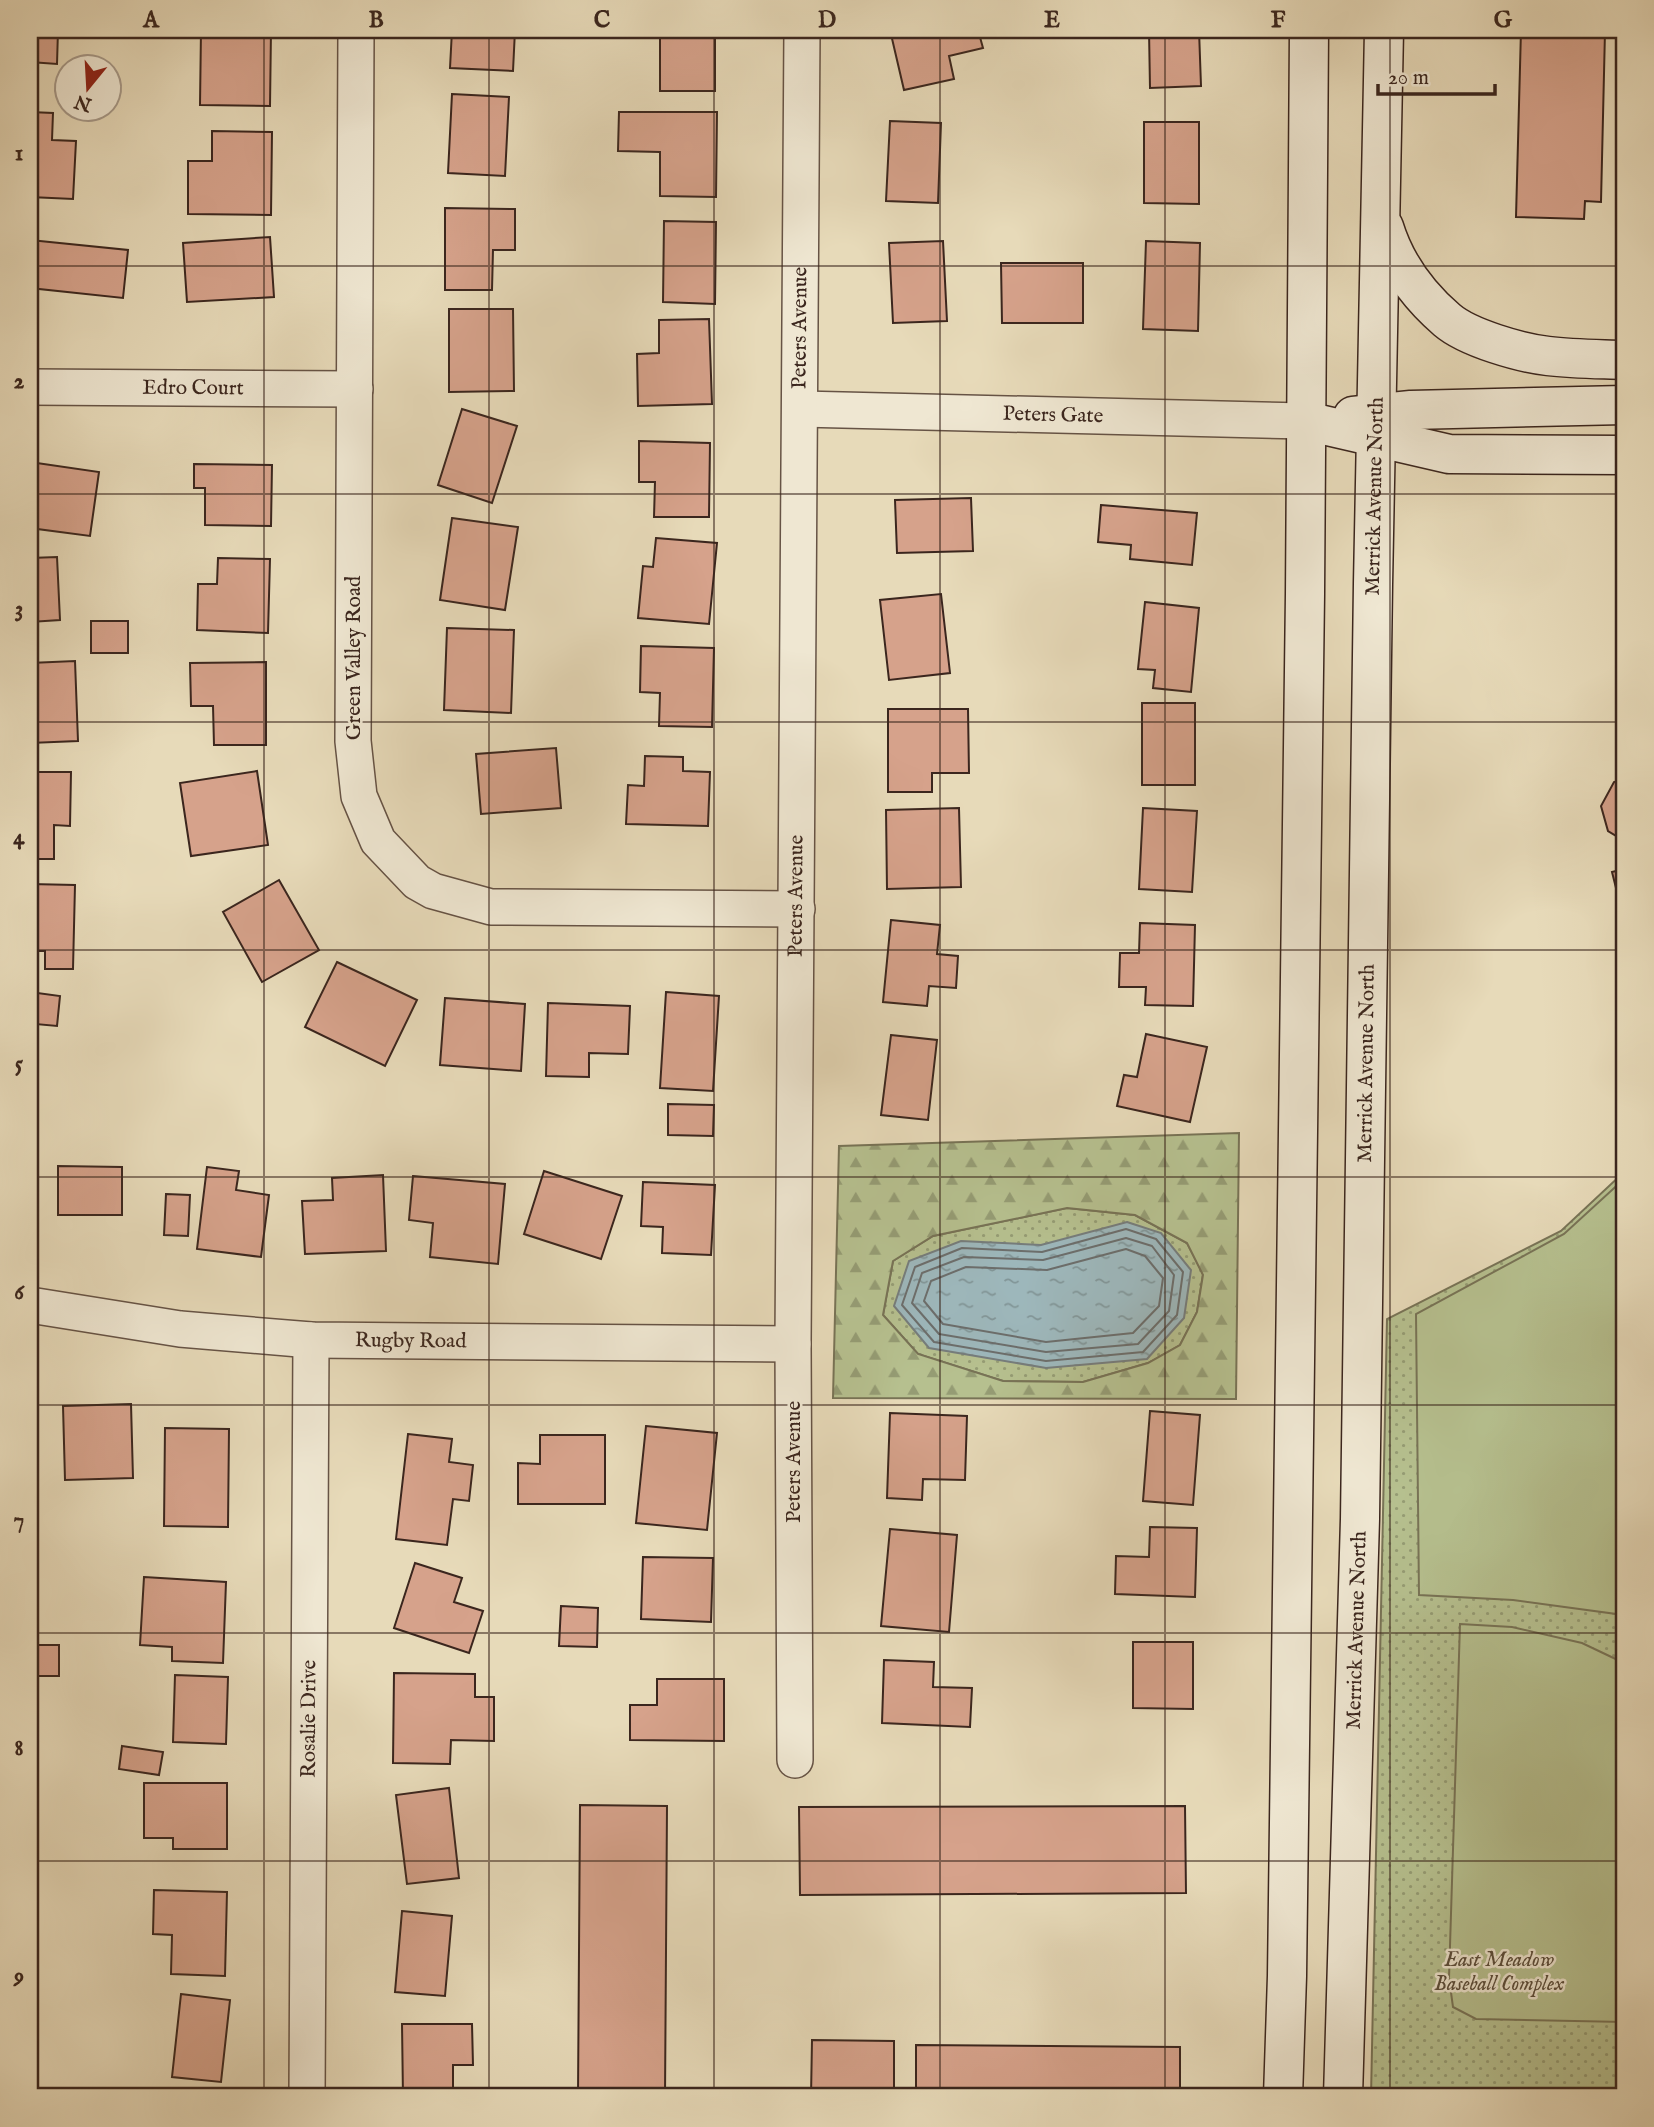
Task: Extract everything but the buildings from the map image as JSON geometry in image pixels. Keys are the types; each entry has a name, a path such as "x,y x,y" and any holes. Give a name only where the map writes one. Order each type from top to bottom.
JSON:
{"main road":[{"path":"1283,2097 1287,1976 1309,30"},
{"name":"Merrick Avenue North","path":"1343,2097 1360,1519 1384,30"},
{"path":"1381,214 1391,249 1411,282 1448,321 1494,344 1546,356 1624,360"},
{"path":"1376,426 1411,410 1624,405"},
{"path":"1306,421 1376,426 1449,454 1624,455"}],"street":[{"name":"Green Valley Road","path":"356,30 353,741 359,796 378,841 417,882 433,891 491,907 797,909"},
{"name":"Peters Avenue","path":"795,1760 793,1344 802,30"},
{"name":"Edro Court","path":"30,387 355,389"},
{"name":"Peters Gate","path":"800,409 1306,421"},
{"name":"Rugby Road","path":"30,1305 180,1329 311,1340 793,1344"},
{"name":"Rosalie Drive","path":"307,2097 311,1340"}],"green space":[{"path":"1239,1133 1236,1399 833,1398 839,1146","holes":["1067,1208 1135,1215 1187,1243 1203,1275 1197,1312 1180,1345 1148,1363 1083,1382 1003,1381 918,1354 883,1315 893,1261 933,1236"]},
{"name":"East Meadow Baseball Complex","path":"1624,1172 1624,2097 1371,2097 1387,1319 1561,1231"},
{"path":"1624,1179 1624,1615 1513,1600 1419,1595 1416,1314 1564,1234"},
{"path":"1067,1208 1135,1215 1187,1243 1203,1274 1197,1312 1180,1345 1148,1363 1083,1382 1003,1381 918,1354 883,1315 893,1261 933,1236"},
{"path":"1460,1624 1512,1627 1582,1643 1624,1663 1624,2022 1476,2019 1453,2007 1449,1978"}],"water":[{"path":"1127,1222 1161,1233 1191,1270 1184,1318 1147,1359 1046,1368 929,1348 894,1306 909,1261 961,1241 1041,1245"}]}
